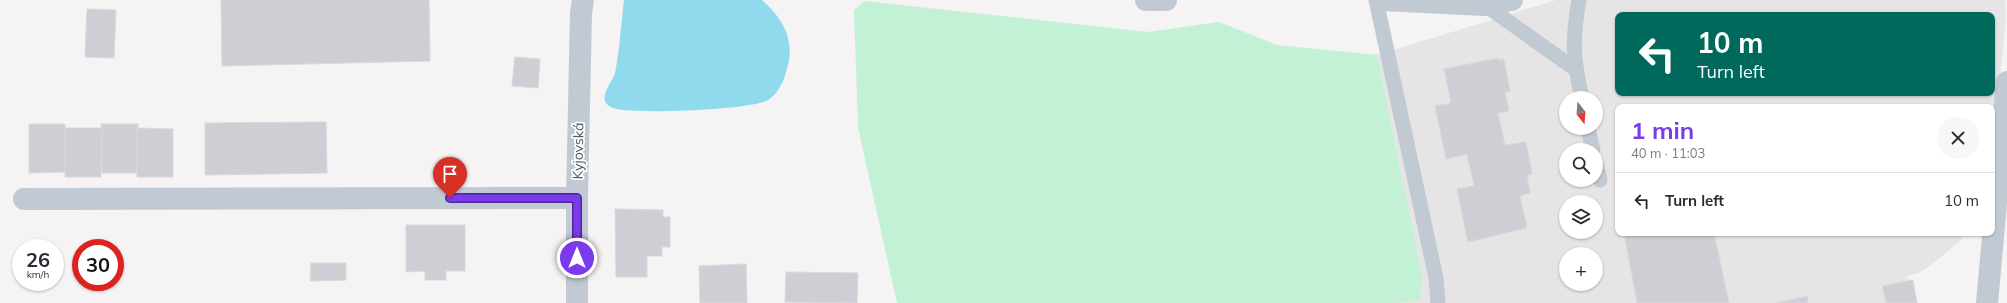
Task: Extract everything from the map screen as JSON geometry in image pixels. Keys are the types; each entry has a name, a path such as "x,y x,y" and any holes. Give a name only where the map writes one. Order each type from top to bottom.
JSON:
{"street":[{"name":"Kyjovská","path":"577,303 577,198 583,0"},
{"path":"1146,0 1166,0"},
{"path":"1382,0 1485,5 1512,0"},
{"path":"1995,215 2007,82"},
{"path":"24,199 577,198"},
{"path":"1987,303 1993,236"}],"lane":[{"path":"1376,0 1436,278 1438,303"},
{"path":"1579,0 1573,40 1575,69 1580,91"},
{"path":"1485,5 1575,69"}],"shaded area":[{"path":"1556,0 2005,0 2006,17 1995,130 1995,104 1615,104 1615,236 1963,236 1959,242 1932,264 1919,273 1908,276 1909,281 1882,286 1886,303 1398,303 1420,300 1422,274 1377,55"}],"green space":[{"path":"864,1 1148,32 1219,22 1277,45 1377,55 1422,274 1420,300 1398,303 897,303 858,127 854,10"}],"water":[{"path":"624,0 762,0 780,19 789,42 789,60 780,88 773,97 768,100 718,109 647,111 613,108 606,103 604,98 606,90 615,73"}],"building":[{"path":"221,0 429,0 430,61 222,66"},
{"path":"87,9 116,10 114,58 85,57"},
{"path":"515,57 540,59 538,88 512,86"},
{"path":"1498,58 1499,60 1504,59 1510,91 1505,92 1509,111 1498,113 1505,145 1526,142 1532,174 1527,175 1530,193 1520,196 1527,228 1468,242 1457,189 1474,186 1467,154 1446,159 1435,106 1451,103 1444,69"},
{"path":"326,122 327,173 205,175 205,123"},
{"path":"29,124 65,124 65,172 29,173"},
{"path":"101,124 138,124 137,173 102,173"},
{"path":"65,128 102,128 101,177 65,177"},
{"path":"137,128 173,129 173,177 137,177"},
{"path":"615,209 663,210 663,217 670,217 670,247 662,247 662,256 647,256 647,277 616,277"},
{"path":"406,225 465,225 465,271 446,271 446,280 425,280 425,271 406,272"},
{"path":"1625,236 1715,236 1729,303 1637,303"},
{"path":"311,263 346,263 346,280 310,281"},
{"path":"746,264 747,303 700,303 699,266"},
{"path":"786,272 858,273 857,303 785,302"},
{"path":"1913,280 1917,303 1886,303 1882,286"},
{"path":"1807,296 1808,303 1776,303"}],"route":[{"path":"450,198 577,198 577,258"}]}
